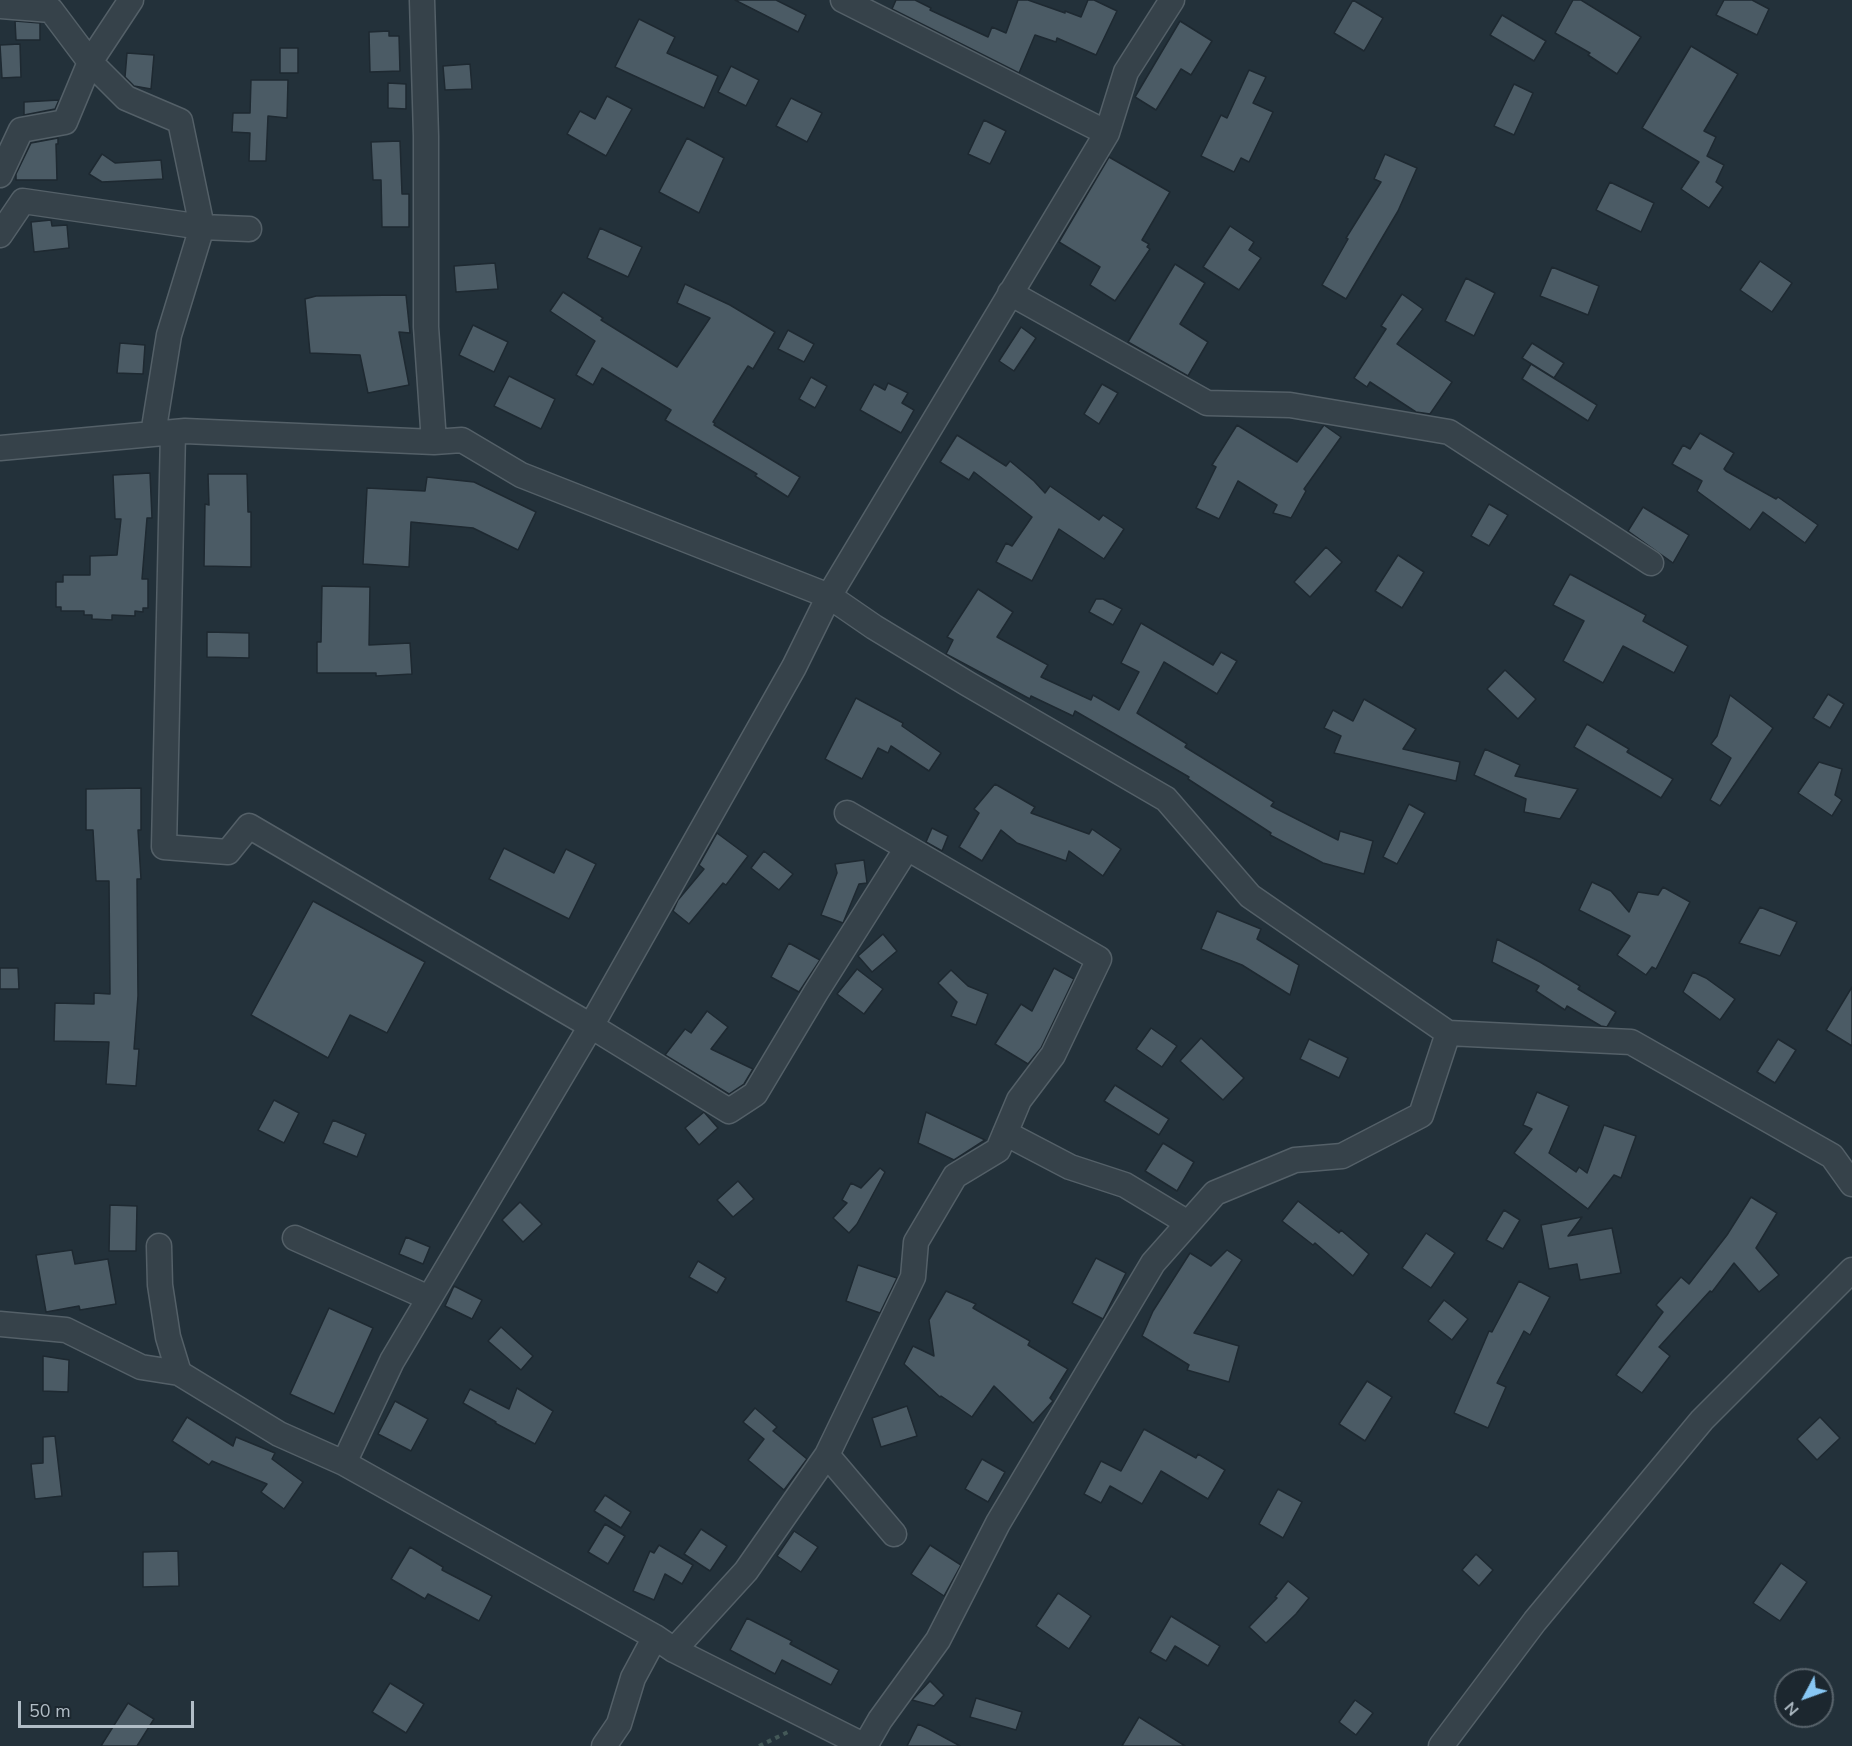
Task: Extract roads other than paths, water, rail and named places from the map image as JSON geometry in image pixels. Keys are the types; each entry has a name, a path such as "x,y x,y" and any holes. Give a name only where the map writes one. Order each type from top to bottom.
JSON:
{"street":[{"path":"131,0 90,62 65,122 21,130 0,176 23,201 202,227 249,229"},
{"path":"422,0 426,136 426,327 434,442"},
{"path":"843,0 1107,133"},
{"path":"344,1463 392,1361 591,1026 794,667 829,596 1107,133 1126,72 1172,0"},
{"path":"0,6 51,10 90,62 126,98 180,121 202,227 169,335 163,433 164,847 228,852 249,826 591,1026 729,1111 755,1094 907,848"},
{"path":"0,235 23,201"},
{"path":"1010,293 1207,403 1290,405 1449,432 1651,563"},
{"path":"0,448 185,431 434,442 462,440 521,475 829,596 874,627 968,684 1166,799 1250,896 1448,1033 1631,1042 1832,1156 1852,1184"},
{"path":"604,1746 619,1724 633,1678 665,1643 746,1571 827,1455 913,1277 916,1242 955,1176 998,1150 1019,1100 1053,1055 1099,959 847,813"},
{"path":"0,1324 66,1330 141,1367 180,1373 279,1434 344,1463 665,1643 865,1746 880,1720 938,1640 998,1523 1153,1263 1215,1193 1295,1160 1342,1156 1421,1115 1448,1033"},
{"path":"1005,1133 1070,1167 1125,1185 1188,1223"},
{"path":"295,1238 429,1298"},
{"path":"159,1246 160,1285 168,1337 180,1373"},
{"path":"1441,1746 1535,1621 1702,1420 1852,1270"},
{"path":"827,1455 894,1534"}]}
